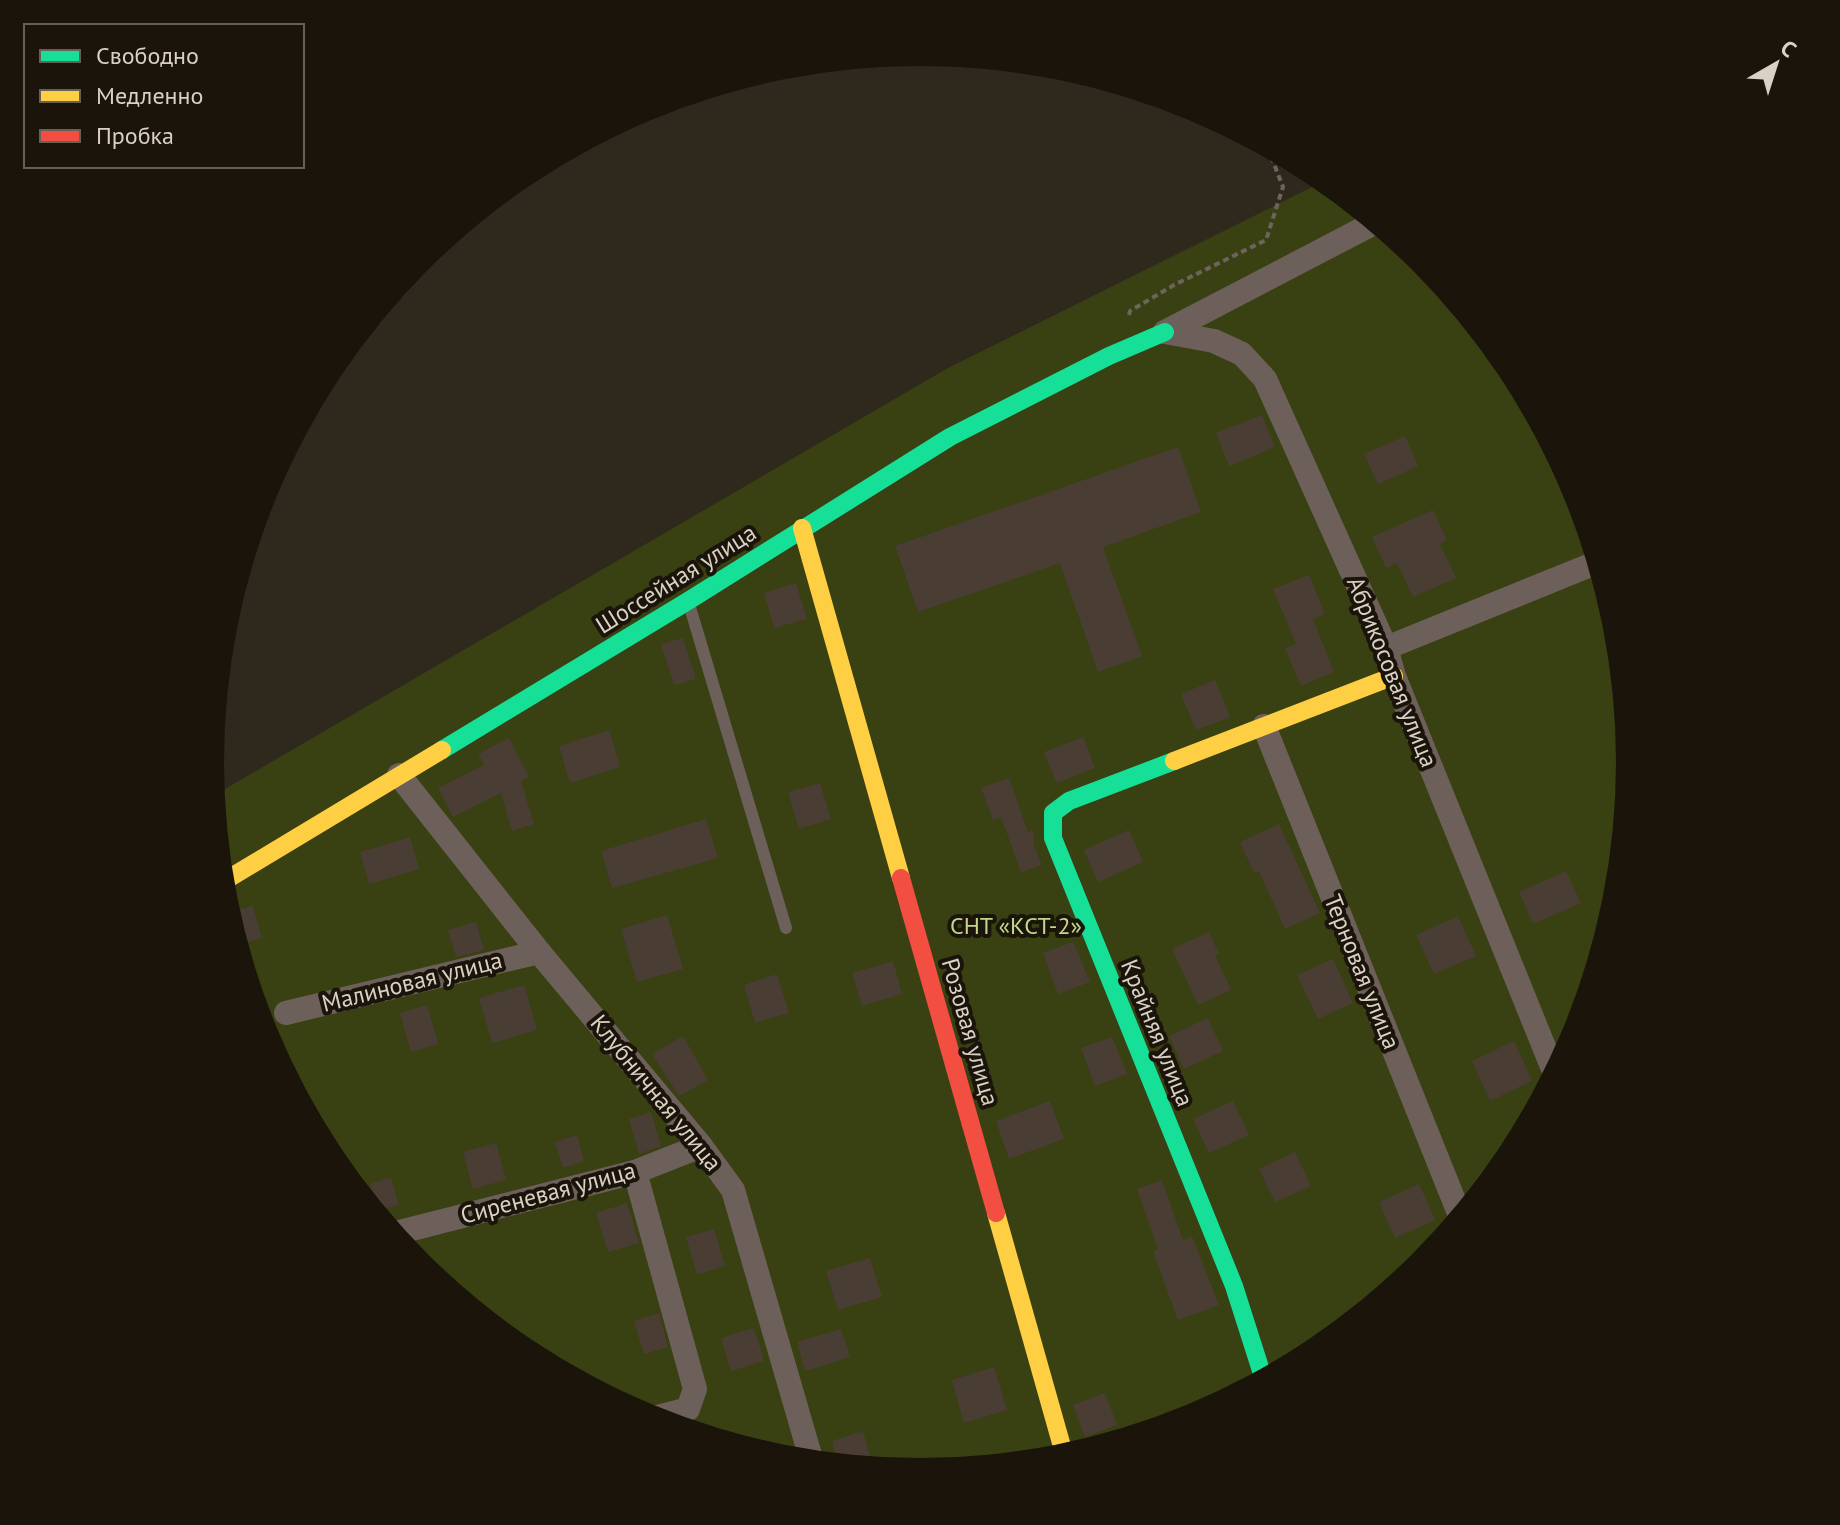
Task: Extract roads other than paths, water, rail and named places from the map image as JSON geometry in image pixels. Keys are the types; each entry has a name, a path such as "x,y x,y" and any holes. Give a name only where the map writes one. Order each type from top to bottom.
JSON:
{"street":[{"path":"1165,332 1365,228"},
{"name":"Шоссейная улица","path":"233,876 688,601 950,437 1109,356 1165,332"},
{"name":"Абрикосовая улица","path":"1165,332 1214,341 1242,354 1265,379 1386,648 1394,676 1550,1060"},
{"name":"Розовая улица","path":"802,528 1061,1445"},
{"path":"1386,648 1588,566"},
{"path":"1264,726 1394,676"},
{"name":"Крайняя улица","path":"1261,1370 1234,1286 1053,838 1053,813 1069,801 1264,726"},
{"name":"Терновая улица","path":"1264,726 1457,1207"},
{"name":"Клубничная улица","path":"399,775 539,952 701,1146 733,1190 808,1450"},
{"name":"Малиновая улица","path":"286,1013 539,952"},
{"name":"Сиреневая улица","path":"405,1231 635,1172 701,1146"},
{"path":"635,1172 695,1389 688,1409 672,1413"}],"lane":[{"path":"688,601 786,928"}],"park label":[{"name":"СНТ «КСТ-2»","path":"1016,926"}]}
